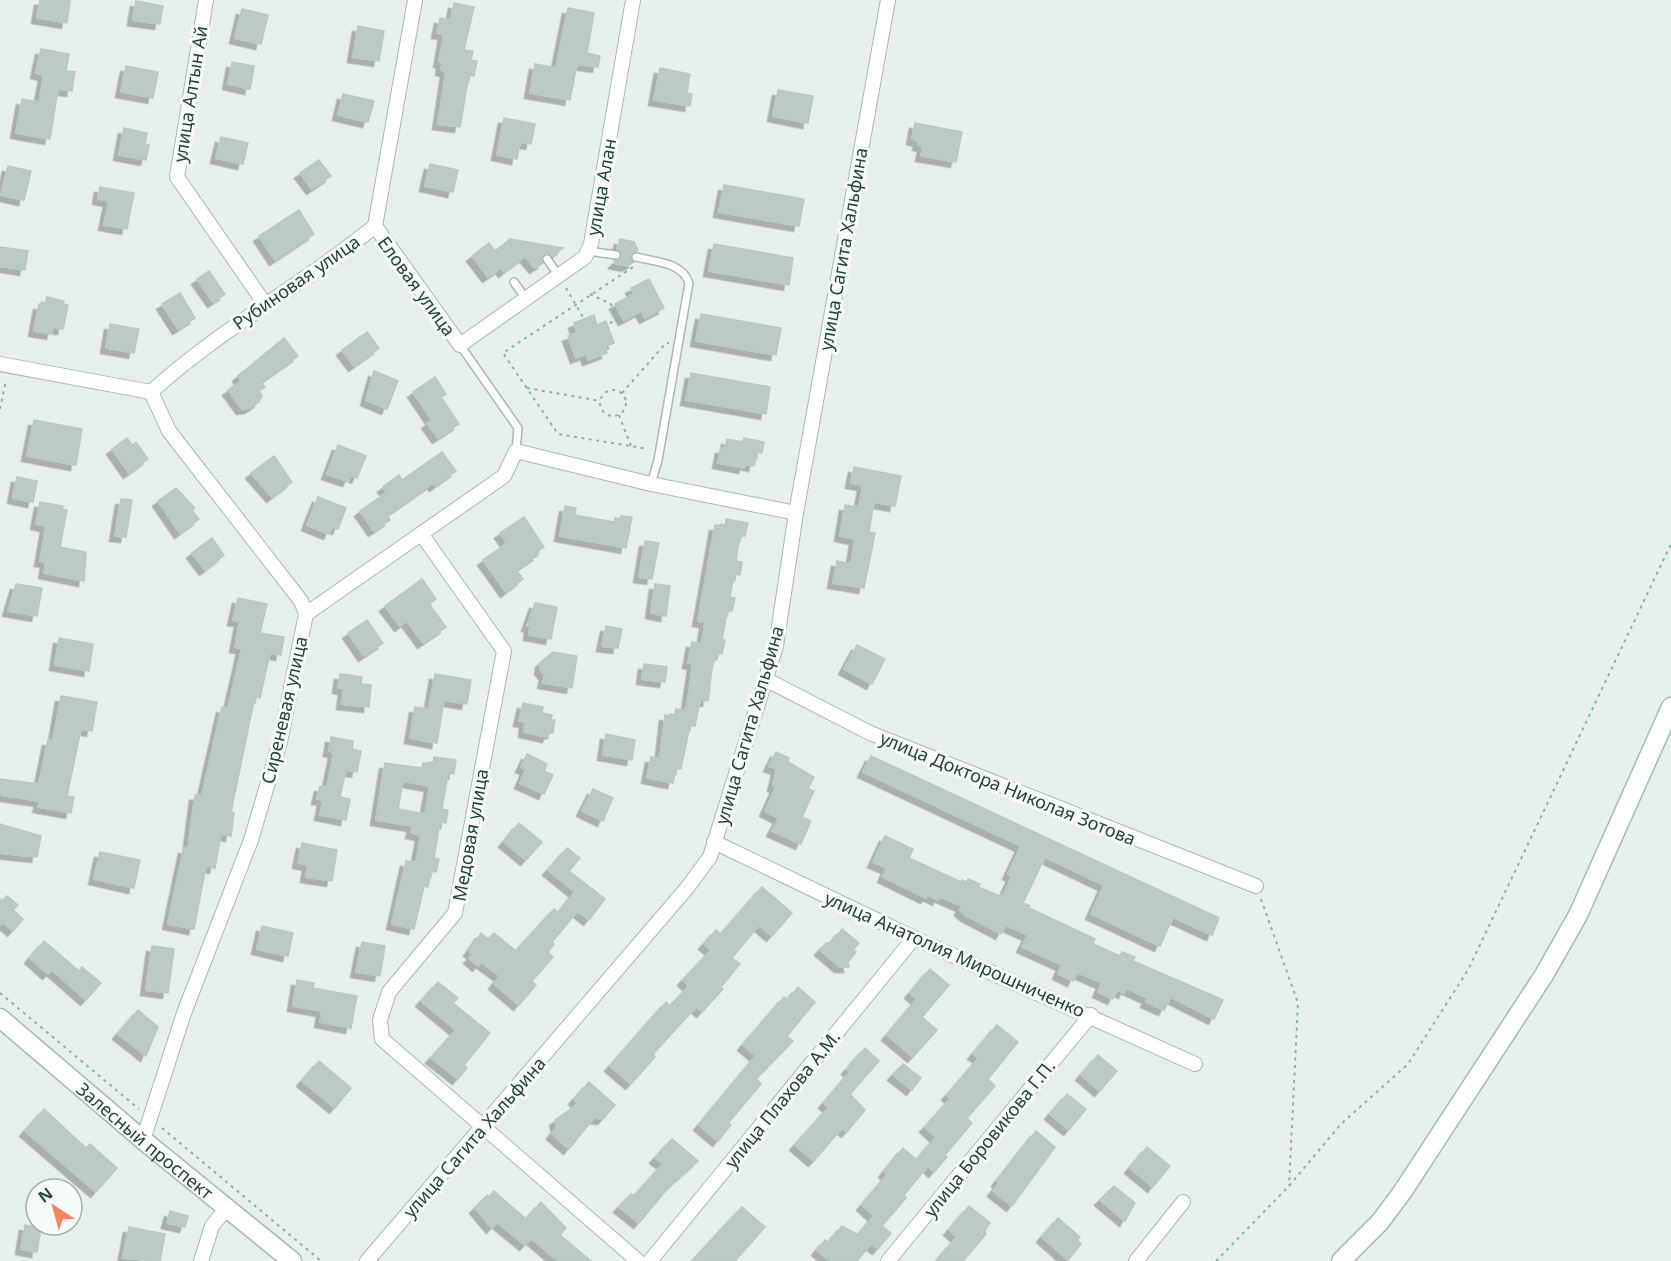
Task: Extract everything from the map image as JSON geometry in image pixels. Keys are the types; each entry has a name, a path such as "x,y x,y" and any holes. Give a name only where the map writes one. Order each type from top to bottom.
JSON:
{"street":[{"name":"улица Алтын Ай","path":"206,0 177,177 265,303"},
{"name":"Рубиновая улица","path":"151,392 188,359 265,303 343,252 375,226 415,0"},
{"name":"улица Алан","path":"460,345 585,257 588,251 633,0"},
{"name":"улица Сагита Хальфина","path":"367,1261 687,888 710,857 776,646 796,513 888,0"},
{"name":"Еловая улица","path":"375,226 460,345"},
{"path":"5,365 151,392"},
{"name":"Сиреневая улица","path":"143,1140 183,1012 251,840 280,742 306,614 301,601 169,431 151,392"},
{"path":"306,614 504,476 516,451 651,484 796,513"},
{"name":"Медовая улица","path":"422,535 504,651 455,913 389,992 380,1020 382,1039 638,1261"},
{"name":"улица Доктора Николая Зотова","path":"765,679 870,733 1256,886"},
{"path":"1341,1261 1380,1222 1403,1191 1544,975 1578,915 1671,707"},
{"name":"улица Анатолия Мирошниченко","path":"714,842 914,938 1196,1064"},
{"name":"улица Плахова А.М.","path":"650,1261 914,938"},
{"name":"улица Боровикова Г.П.","path":"888,1261 1090,1015"},
{"name":"Залесный проспект","path":"0,1018 143,1140 292,1261"},
{"path":"1136,1261 1183,1202"},
{"path":"201,1261 212,1226 227,1208"}],"lane":[{"path":"588,251 616,255"},
{"path":"636,257 675,266 687,276 689,292 660,451 651,484"},
{"path":"547,259 559,276"},
{"path":"514,282 526,299"},
{"path":"460,345 518,428 516,451"}],"path":[{"path":"646,260 590,294 503,353 558,434 660,451"},
{"path":"559,276 577,303 584,319"},
{"path":"590,294 610,304 617,320 610,323"},
{"path":"622,393 666,343 680,345"},
{"path":"0,409 5,365"},
{"path":"527,388 600,401"},
{"path":"600,401 608,391 622,393"},
{"path":"619,415 627,403 622,393"},
{"path":"600,401 604,413 619,415"},
{"path":"619,415 631,446"},
{"path":"1216,1261 1289,1186 1341,1124 1408,1064 1468,970 1671,544"},
{"path":"1256,886 1298,1003 1289,1186"}],"building":[{"path":"40,0 70,0 67,23 37,18"},
{"path":"136,1 163,6 160,24 133,20"},
{"path":"454,3 474,7 464,50 473,51 471,60 477,61 474,76 469,75 460,127 438,124 446,71 441,70 442,63 439,62 444,34 437,33 440,18 451,20"},
{"path":"568,8 594,13 587,53 600,56 598,67 577,64 570,100 530,93 535,64 556,68"},
{"path":"242,9 268,15 261,44 235,38"},
{"path":"358,26 384,31 379,61 353,57"},
{"path":"41,49 69,54 66,71 75,72 72,91 58,89 50,139 16,133 22,99 39,102 44,75 36,73"},
{"path":"232,62 254,66 250,89 228,84"},
{"path":"126,66 158,72 153,98 121,92"},
{"path":"660,68 690,74 687,93 692,94 690,106 654,100"},
{"path":"778,90 813,96 808,123 773,116"},
{"path":"343,94 374,101 368,122 338,115"},
{"path":"504,118 535,124 531,144 520,142 517,159 497,155"},
{"path":"915,123 962,132 956,162 921,156 923,146 918,145 919,141 912,139"},
{"path":"124,128 147,133 145,144 149,145 146,160 119,155"},
{"path":"221,137 248,143 243,164 216,158"},
{"path":"319,160 331,176 312,189 300,173"},
{"path":"430,164 458,170 453,192 425,186"},
{"path":"8,166 31,171 24,200 1,195"},
{"path":"724,185 804,199 799,226 719,212"},
{"path":"100,187 134,193 127,229 104,225 109,201 98,199"},
{"path":"299,210 314,234 275,260 259,236"},
{"path":"510,239 563,248 552,256 543,255 543,263 535,268 525,256 504,272 501,268 488,277 472,256 489,243 495,251"},
{"path":"620,239 634,242 638,250 631,255 634,262 627,266 614,263 621,256 617,250"},
{"path":"714,244 793,258 789,285 709,271"},
{"path":"0,247 28,251 25,270 0,266"},
{"path":"209,271 225,294 213,302 197,279"},
{"path":"649,279 664,308 645,318 641,311 624,320 615,304 634,294 631,288"},
{"path":"180,293 195,318 178,329 162,304"},
{"path":"47,297 64,301 63,304 68,305 63,329 53,328 52,334 34,331 39,304 45,305"},
{"path":"701,314 781,328 776,355 696,341"},
{"path":"594,315 597,325 606,321 614,343 605,346 607,353 588,360 586,354 576,358 568,336 577,333 574,323"},
{"path":"110,324 139,329 134,353 106,348"},
{"path":"367,332 379,348 354,366 342,350"},
{"path":"284,338 298,356 261,382 265,387 259,391 262,395 259,402 250,408 242,409 228,390 241,381 238,376"},
{"path":"374,371 398,381 387,409 366,400"},
{"path":"691,373 770,387 766,414 686,400"},
{"path":"435,377 446,394 441,397 459,424 438,438 427,423 432,420 413,392"},
{"path":"34,420 82,429 76,465 27,456"},
{"path":"127,438 132,445 136,442 148,459 129,473 112,449"},
{"path":"744,438 764,442 762,453 757,452 754,466 745,464 744,468 718,463 721,448 725,449 727,439 743,442"},
{"path":"338,445 366,456 357,478 351,475 348,481 327,474"},
{"path":"442,452 456,471 435,486 433,483 387,515 390,520 374,531 360,511 387,492 383,487 399,475 402,480"},
{"path":"274,456 292,482 272,497 251,473"},
{"path":"854,467 901,476 895,506 874,502 869,532 875,533 864,588 833,583 837,561 851,564 855,539 840,536 845,505 859,507 863,485 851,483"},
{"path":"17,477 37,481 33,502 13,498"},
{"path":"176,488 195,508 192,510 199,519 180,533 158,501"},
{"path":"318,497 346,508 338,529 332,527 329,534 307,525"},
{"path":"121,499 132,500 126,537 115,536"},
{"path":"40,502 63,506 62,509 67,510 60,547 86,552 84,581 44,573 46,562 40,561 46,526 36,524"},
{"path":"565,506 576,508 575,515 614,522 615,518 620,519 621,516 632,517 626,548 560,536"},
{"path":"524,517 544,547 536,552 538,555 516,570 523,579 506,592 483,560 507,543 500,533"},
{"path":"726,519 748,523 745,536 740,536 736,561 742,562 740,575 734,574 730,597 735,598 732,611 727,611 722,654 717,653 712,668 708,701 700,700 695,726 690,725 681,769 676,768 673,783 647,778 651,757 660,759 665,715 674,717 676,709 686,711 693,664 688,663 692,642 702,644 705,622 698,621 715,525 725,527"},
{"path":"212,538 224,555 205,570 192,553"},
{"path":"645,541 659,543 652,579 639,577"},
{"path":"422,579 436,599 429,604 446,627 423,643 407,621 400,626 385,606"},
{"path":"16,584 42,588 37,616 8,611"},
{"path":"655,584 670,586 666,616 651,613"},
{"path":"238,598 267,604 260,633 284,637 281,655 270,653 260,698 255,696 231,812 234,813 231,836 221,834 215,868 206,866 194,929 168,924 184,848 188,849 195,795 202,795 222,707 228,709 242,648 235,647 240,621 233,620"},
{"path":"535,603 557,607 551,639 529,635 530,626 527,626"},
{"path":"367,620 383,643 364,656 348,633"},
{"path":"606,626 622,629 618,648 602,646"},
{"path":"59,638 93,644 89,671 55,665"},
{"path":"857,645 885,659 872,684 844,669"},
{"path":"553,652 577,656 572,688 543,683 545,675 540,669 541,662"},
{"path":"644,664 667,667 665,682 642,679"},
{"path":"340,674 362,677 361,684 371,685 369,707 342,704 344,689 338,688"},
{"path":"435,674 471,680 467,704 444,700 437,743 410,738 415,707 429,709"},
{"path":"61,696 97,702 92,731 81,729 67,796 74,797 71,813 38,807 40,801 0,795 0,779 39,784 48,740 53,741"},
{"path":"523,703 543,707 542,713 552,715 551,720 555,720 553,733 549,733 548,737 524,732 525,722 519,721"},
{"path":"606,734 635,740 632,760 603,755"},
{"path":"331,737 353,741 352,749 361,751 357,772 346,770 340,797 350,799 346,820 320,815 323,800 317,799 320,786 327,787 334,752 329,751"},
{"path":"776,752 789,758 788,762 814,777 808,789 814,791 802,817 811,821 801,844 772,831 779,818 765,811 776,787 773,786 777,769 769,766"},
{"path":"527,754 547,764 544,771 553,775 544,794 520,783 526,769 521,767"},
{"path":"871,756 1219,918 1212,935 1173,917 1160,946 1091,914 1104,885 1045,857 1023,903 1095,939 1093,944 1120,956 1122,952 1135,957 1133,961 1223,1000 1214,1019 1171,997 1164,1010 1146,1002 1148,998 1126,988 1124,993 1117,990 1113,999 1098,992 1102,983 1077,972 1073,981 1058,974 1062,965 1022,947 1028,935 1006,925 1001,934 965,915 960,910 962,906 939,896 938,900 928,895 926,898 883,877 887,868 873,862 885,836 913,849 909,858 961,882 962,880 967,882 968,879 980,884 978,887 1002,897 1012,876 1008,874 1021,846 863,772"},
{"path":"434,757 456,760 454,774 448,773 442,809 448,810 446,823 440,822 434,858 439,859 436,872 431,871 428,887 424,886 414,929 392,924 406,861 416,863 421,835 411,833 413,826 376,820 385,763 422,768 423,763 433,764","holes":["403,781 430,786 425,814 398,809"]},
{"path":"593,789 613,798 603,821 582,811"},
{"path":"519,823 542,842 526,860 504,842"},
{"path":"0,824 41,836 37,857 0,853"},
{"path":"302,843 337,850 332,881 306,877 308,865 298,863"},
{"path":"567,848 580,858 569,871 605,899 589,920 578,911 552,942 554,944 548,952 553,957 532,981 536,985 519,1005 494,984 500,976 481,962 478,966 469,958 473,954 469,951 481,933 488,939 494,933 516,951 554,909 559,913 575,892 548,870"},
{"path":"100,852 140,860 134,888 94,879"},
{"path":"762,887 792,913 772,936 759,925 732,958 740,964 721,987 723,989 702,1012 696,1007 653,1054 655,1057 631,1084 610,1066 666,1002 670,1006 689,986 683,980 711,950 704,944 716,930 721,934"},
{"path":"7,896 18,905 13,910 23,919 13,931 3,922 0,925 0,899 2,901"},
{"path":"262,926 293,933 288,956 257,949"},
{"path":"842,929 859,943 853,950 856,952 848,962 849,967 840,967 820,950 826,943 831,943"},
{"path":"44,941 79,971 82,967 101,983 86,1000 52,970 48,974 30,958"},
{"path":"362,942 385,946 380,976 356,972"},
{"path":"152,946 174,949 168,993 146,990"},
{"path":"930,969 949,985 922,1017 937,1030 913,1057 887,1035 917,999 910,993"},
{"path":"297,980 314,983 313,988 357,996 351,1028 320,1022 322,1011 293,1006"},
{"path":"438,982 458,998 453,1003 490,1033 464,1065 467,1068 458,1079 431,1058 456,1030 421,1001"},
{"path":"798,987 815,1002 787,1036 793,1041 756,1079 761,1084 729,1122 731,1125 718,1141 699,1125 756,1056 743,1045 784,997 788,1000"},
{"path":"138,1010 158,1027 146,1056 118,1034"},
{"path":"997,1025 1018,1042 988,1079 995,1086 967,1118 972,1123 934,1172 928,1166 904,1195 906,1198 882,1226 891,1233 878,1249 871,1244 857,1261 830,1261 817,1250 825,1240 828,1243 842,1226 858,1235 874,1216 862,1205 887,1175 884,1172 903,1148 917,1160 936,1137 925,1127 951,1098 947,1095 979,1058 973,1054"},
{"path":"865,1048 879,1061 850,1094 865,1110 847,1132 842,1128 814,1161 795,1145 829,1107 824,1103 850,1072 847,1069"},
{"path":"1098,1055 1117,1071 1100,1091 1081,1075"},
{"path":"319,1061 351,1088 335,1108 302,1081"},
{"path":"903,1064 921,1078 912,1090 893,1075"},
{"path":"589,1082 615,1105 603,1119 594,1118 569,1149 552,1134 557,1127 555,1120 578,1104 574,1099"},
{"path":"1067,1094 1086,1109 1069,1130 1050,1114"},
{"path":"44,1109 86,1148 90,1144 117,1168 96,1192 84,1182 84,1177 79,1177 25,1131"},
{"path":"1036,1131 1055,1147 1012,1206 993,1191 999,1183 997,1181"},
{"path":"672,1139 698,1161 668,1188 639,1223 619,1207 631,1194 634,1196 663,1164 655,1158"},
{"path":"1147,1147 1170,1166 1153,1187 1130,1168"},
{"path":"1114,1186 1135,1203 1125,1221 1100,1200"},
{"path":"494,1191 526,1219 541,1202 566,1228 560,1235 591,1261 558,1261 531,1238 525,1245 497,1222 492,1228 475,1208"},
{"path":"969,1206 990,1223 985,1230 986,1234 963,1261 936,1261 957,1237 949,1230"},
{"path":"742,1207 765,1227 735,1261 692,1261"},
{"path":"170,1211 188,1216 185,1227 167,1223"},
{"path":"1058,1218 1080,1237 1077,1240 1081,1244 1068,1260 1042,1237"},
{"path":"129,1227 165,1234 160,1261 123,1258"},
{"path":"24,1231 24,1237 40,1237 37,1252 21,1249"}]}
